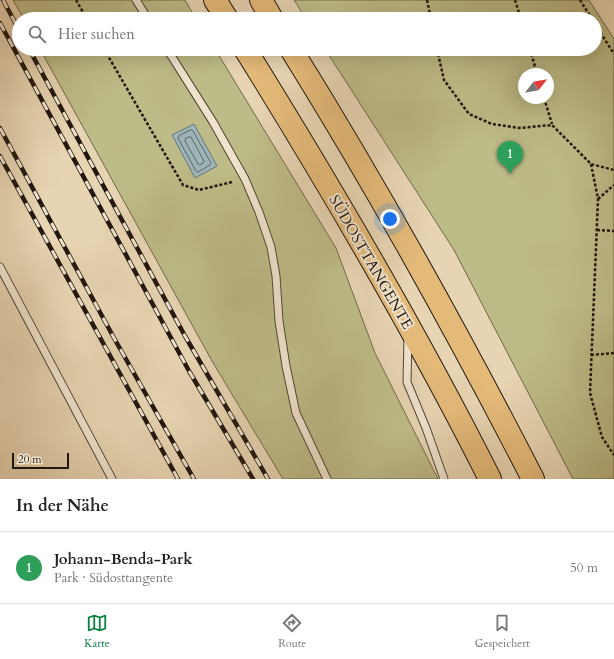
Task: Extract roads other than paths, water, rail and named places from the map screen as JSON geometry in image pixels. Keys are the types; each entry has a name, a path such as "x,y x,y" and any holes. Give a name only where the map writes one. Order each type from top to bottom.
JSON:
{"highway":[{"path":"215,0 223,12"},
{"path":"261,0 268,12"},
{"name":"SÜDOSTTANGENTE","path":"249,56 348,220 408,325 490,479"},
{"path":"295,56 382,201 441,306 533,479"}],"lane":[{"path":"136,0 144,12"},
{"path":"171,56 213,122 245,179 259,212 271,247 276,276 279,321 286,366 296,413 323,472 328,479"},
{"path":"0,267 112,479"},
{"path":"408,325 407,382 444,479"}],"water":[{"path":"194,124 217,166 195,178 172,135"}],"railway":[{"path":"3,0 12,17"},
{"path":"0,23 12,45"},
{"path":"18,56 189,371 253,479"},
{"path":"33,56 185,336 268,479"},
{"path":"0,128 114,338 194,479"},
{"path":"0,156 178,479"}],"place":[{"name":"Johann-Benda-Park","path":"510,174"}]}
